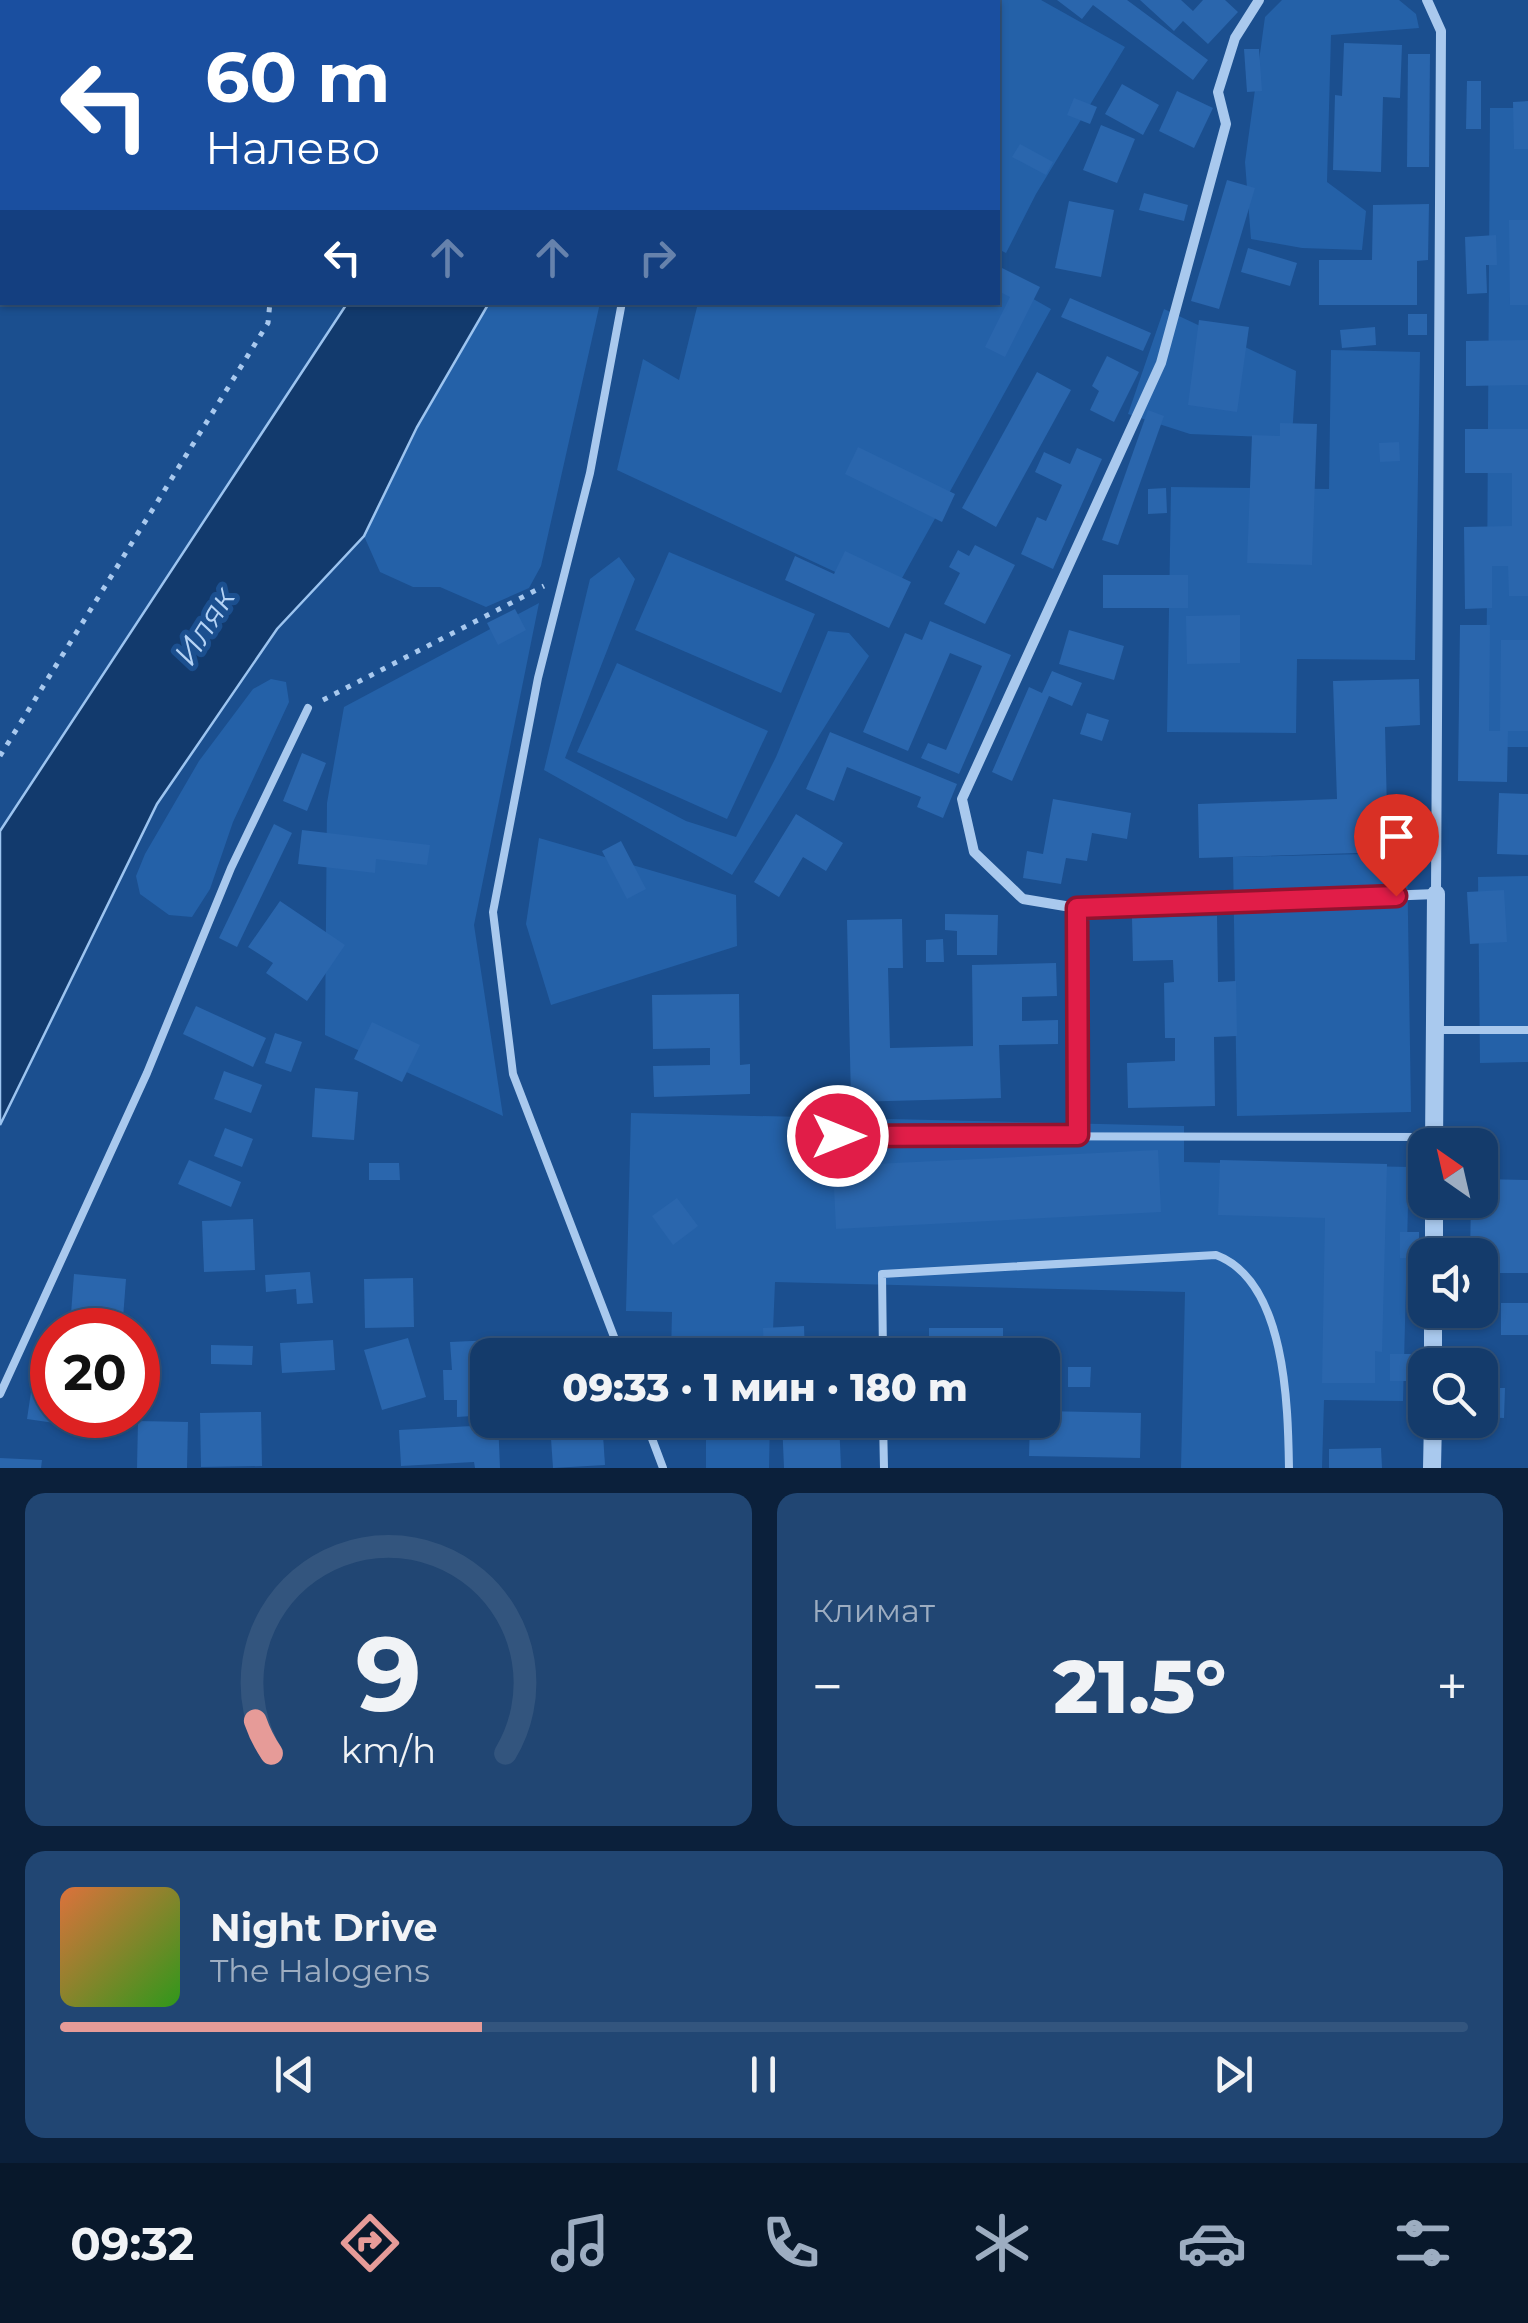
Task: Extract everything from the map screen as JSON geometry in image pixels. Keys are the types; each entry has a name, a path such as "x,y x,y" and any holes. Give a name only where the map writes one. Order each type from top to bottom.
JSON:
{"street":[{"path":"1259,0 1235,38 1218,92 1226,124 1161,362 962,799 974,852 1023,899 1077,908 1436,894"},
{"path":"1428,0 1442,31 1434,1128"},
{"path":"1432,1438 1432,1468"}],"lane":[{"path":"614,1338 513,1074 493,912 538,678 590,473 621,305"},
{"path":"0,1394 147,1073 231,868 308,708"},
{"path":"1077,908 1078,1135"},
{"path":"1435,1030 1528,1030"},
{"path":"838,1136 1408,1141"},
{"path":"883,1338 882,1274 1216,1255 1228,1260 1264,1301 1278,1343 1288,1468"},
{"path":"652,1438 663,1468"},
{"path":"884,1438 884,1468"}],"path":[{"path":"0,756 268,323 270,305"},
{"path":"308,708 564,575"}],"shaded area":[{"path":"1000,0 1041,0 1125,47 1036,194 1006,253 1000,250"},
{"path":"1282,0 1399,0 1416,14 1419,28 1331,35 1327,182 1366,211 1362,250 1302,248 1251,239 1245,162 1265,17"},
{"path":"1490,108 1528,108 1528,747 1486,747"},
{"path":"1000,280 1051,309 891,598 617,470 643,359 679,380 698,305 1000,305"},
{"path":"488,305 600,305 541,566 529,588 486,607 440,587 413,587 380,572 364,536 417,427"},
{"path":"1164,309 1296,371 1292,438 1190,434 1128,414"},
{"path":"1331,350 1420,352 1415,660 1297,659 1296,733 1167,732 1171,487 1329,489"},
{"path":"669,552 815,614 781,693 635,630"},
{"path":"619,557 635,579 565,758 686,821 736,837 776,757 828,631 849,633 869,656 732,875 544,770 590,579"},
{"path":"539,603 474,925 503,1116 325,1035 327,803 344,707"},
{"path":"617,663 768,731 727,819 577,752"},
{"path":"271,679 286,682 289,702 233,822 210,889 192,917 169,915 140,894 136,876 145,854 199,761 253,689"},
{"path":"539,838 736,895 737,946 551,1005 526,924"},
{"path":"1407,853 1411,1112 1237,1116 1233,857"},
{"path":"1528,876 1528,1062 1480,1063 1478,877"},
{"path":"631,1113 1184,1126 1184,1162 1408,1167 1403,1401 1324,1400 1322,1468 1181,1468 1185,1292 775,1282 773,1338 671,1338 672,1312 626,1311"},
{"path":"770,1438 769,1468 706,1468 706,1440 669,1439"}],"water":[{"name":"Иляк","path":"346,305 488,305 417,427 364,536 277,629 157,804 0,1125 0,831"}],"building":[{"path":"1057,0 1127,0 1208,60 1193,80 1093,5 1082,19"},
{"path":"1140,0 1181,0 1193,11 1203,0 1225,0 1238,12 1208,44 1183,21 1174,31"},
{"path":"1344,43 1402,45 1400,98 1383,97 1381,172 1333,170 1335,95 1342,96"},
{"path":"1244,49 1259,49 1262,91 1247,92"},
{"path":"1408,54 1430,54 1429,167 1407,167"},
{"path":"1467,81 1481,81 1481,129 1466,129"},
{"path":"1122,84 1159,105 1143,135 1105,114"},
{"path":"1177,91 1213,108 1194,148 1159,131"},
{"path":"1074,98 1097,107 1090,124 1067,115"},
{"path":"1528,101 1528,149 1514,149 1513,102"},
{"path":"1101,125 1135,139 1117,183 1083,170"},
{"path":"1020,144 1053,162 1046,175 1012,157"},
{"path":"1227,180 1255,188 1219,309 1191,301"},
{"path":"1144,193 1188,205 1184,221 1139,210"},
{"path":"1069,201 1114,210 1101,277 1055,268"},
{"path":"1429,204 1428,260 1417,261 1417,305 1319,305 1319,260 1372,260 1373,205"},
{"path":"1509,220 1528,220 1528,305 1510,305"},
{"path":"1496,235 1497,265 1486,265 1487,293 1467,294 1465,237"},
{"path":"1248,248 1297,263 1290,286 1241,272"},
{"path":"1000,267 1040,287 1005,357 985,347 1010,297 1000,292"},
{"path":"1070,298 1151,333 1143,351 1061,317"},
{"path":"1408,314 1427,314 1427,335 1408,335"},
{"path":"1199,320 1249,327 1237,412 1188,405"},
{"path":"1375,327 1376,345 1342,348 1340,330"},
{"path":"1528,340 1528,385 1466,386 1466,341"},
{"path":"1107,356 1139,372 1114,422 1090,410 1099,391 1092,386"},
{"path":"1037,372 1071,390 996,527 962,508"},
{"path":"1148,410 1164,416 1118,545 1102,540"},
{"path":"1280,423 1317,424 1312,565 1247,563 1252,435 1280,436"},
{"path":"1465,429 1528,429 1528,596 1509,596 1508,566 1492,566 1492,608 1465,609 1464,527 1512,526 1512,473 1465,473"},
{"path":"1399,442 1400,461 1380,462 1379,443"},
{"path":"858,447 955,494 942,522 845,474"},
{"path":"1077,448 1102,459 1053,569 1021,554 1037,517 1046,521 1062,485 1035,472 1044,452 1070,464"},
{"path":"1166,488 1167,513 1148,514 1148,489"},
{"path":"975,545 1015,565 985,624 944,604 960,573 949,567 958,550 969,556"},
{"path":"845,551 911,582 889,628 785,580 795,556 834,574"},
{"path":"1103,575 1188,575 1188,608 1103,608"},
{"path":"515,609 526,630 498,645 487,623"},
{"path":"1240,615 1240,663 1187,664 1186,616"},
{"path":"930,621 1011,655 959,774 921,758 928,743 946,750 982,666 950,653 908,751 863,732 905,633 922,640"},
{"path":"1460,625 1490,625 1489,731 1500,731 1501,640 1528,640 1528,731 1508,731 1507,782 1458,781"},
{"path":"1069,630 1124,646 1114,680 1059,664"},
{"path":"1052,671 1082,683 1072,706 1049,696 1012,781 992,772 1029,687 1042,693"},
{"path":"1419,679 1420,725 1385,727 1388,852 1199,858 1198,804 1337,799 1333,681"},
{"path":"1087,713 1109,720 1102,741 1080,734"},
{"path":"830,732 957,784 943,818 917,807 921,797 847,767 834,801 806,789"},
{"path":"302,753 326,763 307,811 283,801"},
{"path":"1499,793 1528,794 1528,855 1497,854"},
{"path":"1053,799 1131,813 1127,839 1092,833 1087,861 1066,858 1061,884 1023,878 1027,851 1043,854"},
{"path":"796,814 843,843 826,871 803,857 779,897 754,882"},
{"path":"274,824 292,833 237,947 219,938"},
{"path":"302,830 430,845 427,865 376,859 375,873 298,864"},
{"path":"621,841 646,889 627,899 602,851"},
{"path":"1504,890 1507,942 1470,944 1467,892"},
{"path":"280,901 345,945 307,1001 266,973 273,963 248,947"},
{"path":"945,914 998,915 997,955 957,955 957,931 945,930"},
{"path":"1217,916 1218,982 1236,981 1237,1036 1214,1037 1215,1106 1128,1108 1127,1063 1175,1061 1175,1038 1165,1038 1164,983 1174,982 1173,960 1133,961 1132,918"},
{"path":"902,919 903,968 888,968 890,1048 973,1046 972,965 1056,963 1057,996 1022,997 1022,1021 1058,1020 1058,1044 999,1045 1001,1098 851,1102 847,920"},
{"path":"943,939 944,962 926,962 926,940"},
{"path":"739,994 740,1065 750,1064 750,1094 654,1097 653,1066 710,1065 710,1048 653,1049 652,995"},
{"path":"196,1006 266,1038 253,1067 183,1034"},
{"path":"372,1022 420,1045 402,1082 354,1059"},
{"path":"275,1033 302,1042 291,1072 265,1063"},
{"path":"224,1071 262,1085 251,1113 214,1099"},
{"path":"315,1088 358,1092 354,1140 312,1137"},
{"path":"225,1128 253,1139 242,1167 214,1156"},
{"path":"1158,1150 1161,1212 836,1229 833,1166"},
{"path":"189,1160 241,1182 231,1207 178,1184"},
{"path":"1220,1160 1387,1164 1382,1352 1375,1351 1375,1383 1322,1383 1325,1218 1218,1215"},
{"path":"369,1163 399,1163 400,1180 369,1180"},
{"path":"1498,1179 1528,1180 1528,1273 1498,1273 1498,1238 1470,1238 1471,1218 1498,1218"},
{"path":"677,1198 698,1226 673,1245 652,1216"},
{"path":"253,1219 255,1270 204,1272 202,1221"},
{"path":"1400,1232 1419,1232 1419,1238 1408,1238 1408,1258 1400,1258"},
{"path":"310,1272 313,1303 297,1304 296,1289 266,1292 265,1275"},
{"path":"74,1274 126,1279 124,1308 71,1308"},
{"path":"413,1278 414,1327 365,1328 364,1279"},
{"path":"1501,1303 1528,1303 1528,1335 1501,1335"},
{"path":"804,1326 804,1338 763,1338 763,1328"},
{"path":"929,1328 1003,1328 1003,1338 929,1338"},
{"path":"408,1338 426,1397 382,1410 364,1350"},
{"path":"333,1340 335,1370 282,1373 280,1343"},
{"path":"470,1341 470,1416 457,1417 457,1400 444,1400 443,1370 452,1370 450,1342"},
{"path":"211,1345 253,1346 252,1365 211,1364"},
{"path":"1390,1354 1408,1354 1408,1381 1390,1381"},
{"path":"1068,1367 1091,1367 1090,1387 1068,1387"},
{"path":"1498,1388 1505,1388 1504,1418 1498,1418"},
{"path":"1060,1411 1141,1413 1140,1458 1029,1456 1030,1438 1060,1438"},
{"path":"261,1412 262,1466 201,1467 200,1413"},
{"path":"160,1421 188,1422 187,1468 137,1468 138,1438 160,1438"},
{"path":"470,1426 470,1438 499,1438 500,1468 475,1468 474,1462 401,1466 399,1430"},
{"path":"551,1438 603,1438 605,1465 553,1468"},
{"path":"783,1438 840,1438 841,1468 784,1468"},
{"path":"1381,1448 1382,1468 1329,1468 1329,1449"},
{"path":"0,1458 42,1460 41,1468 0,1468"}],"route":[{"path":"838,1136 1078,1135 1077,908 1396,896"}]}
